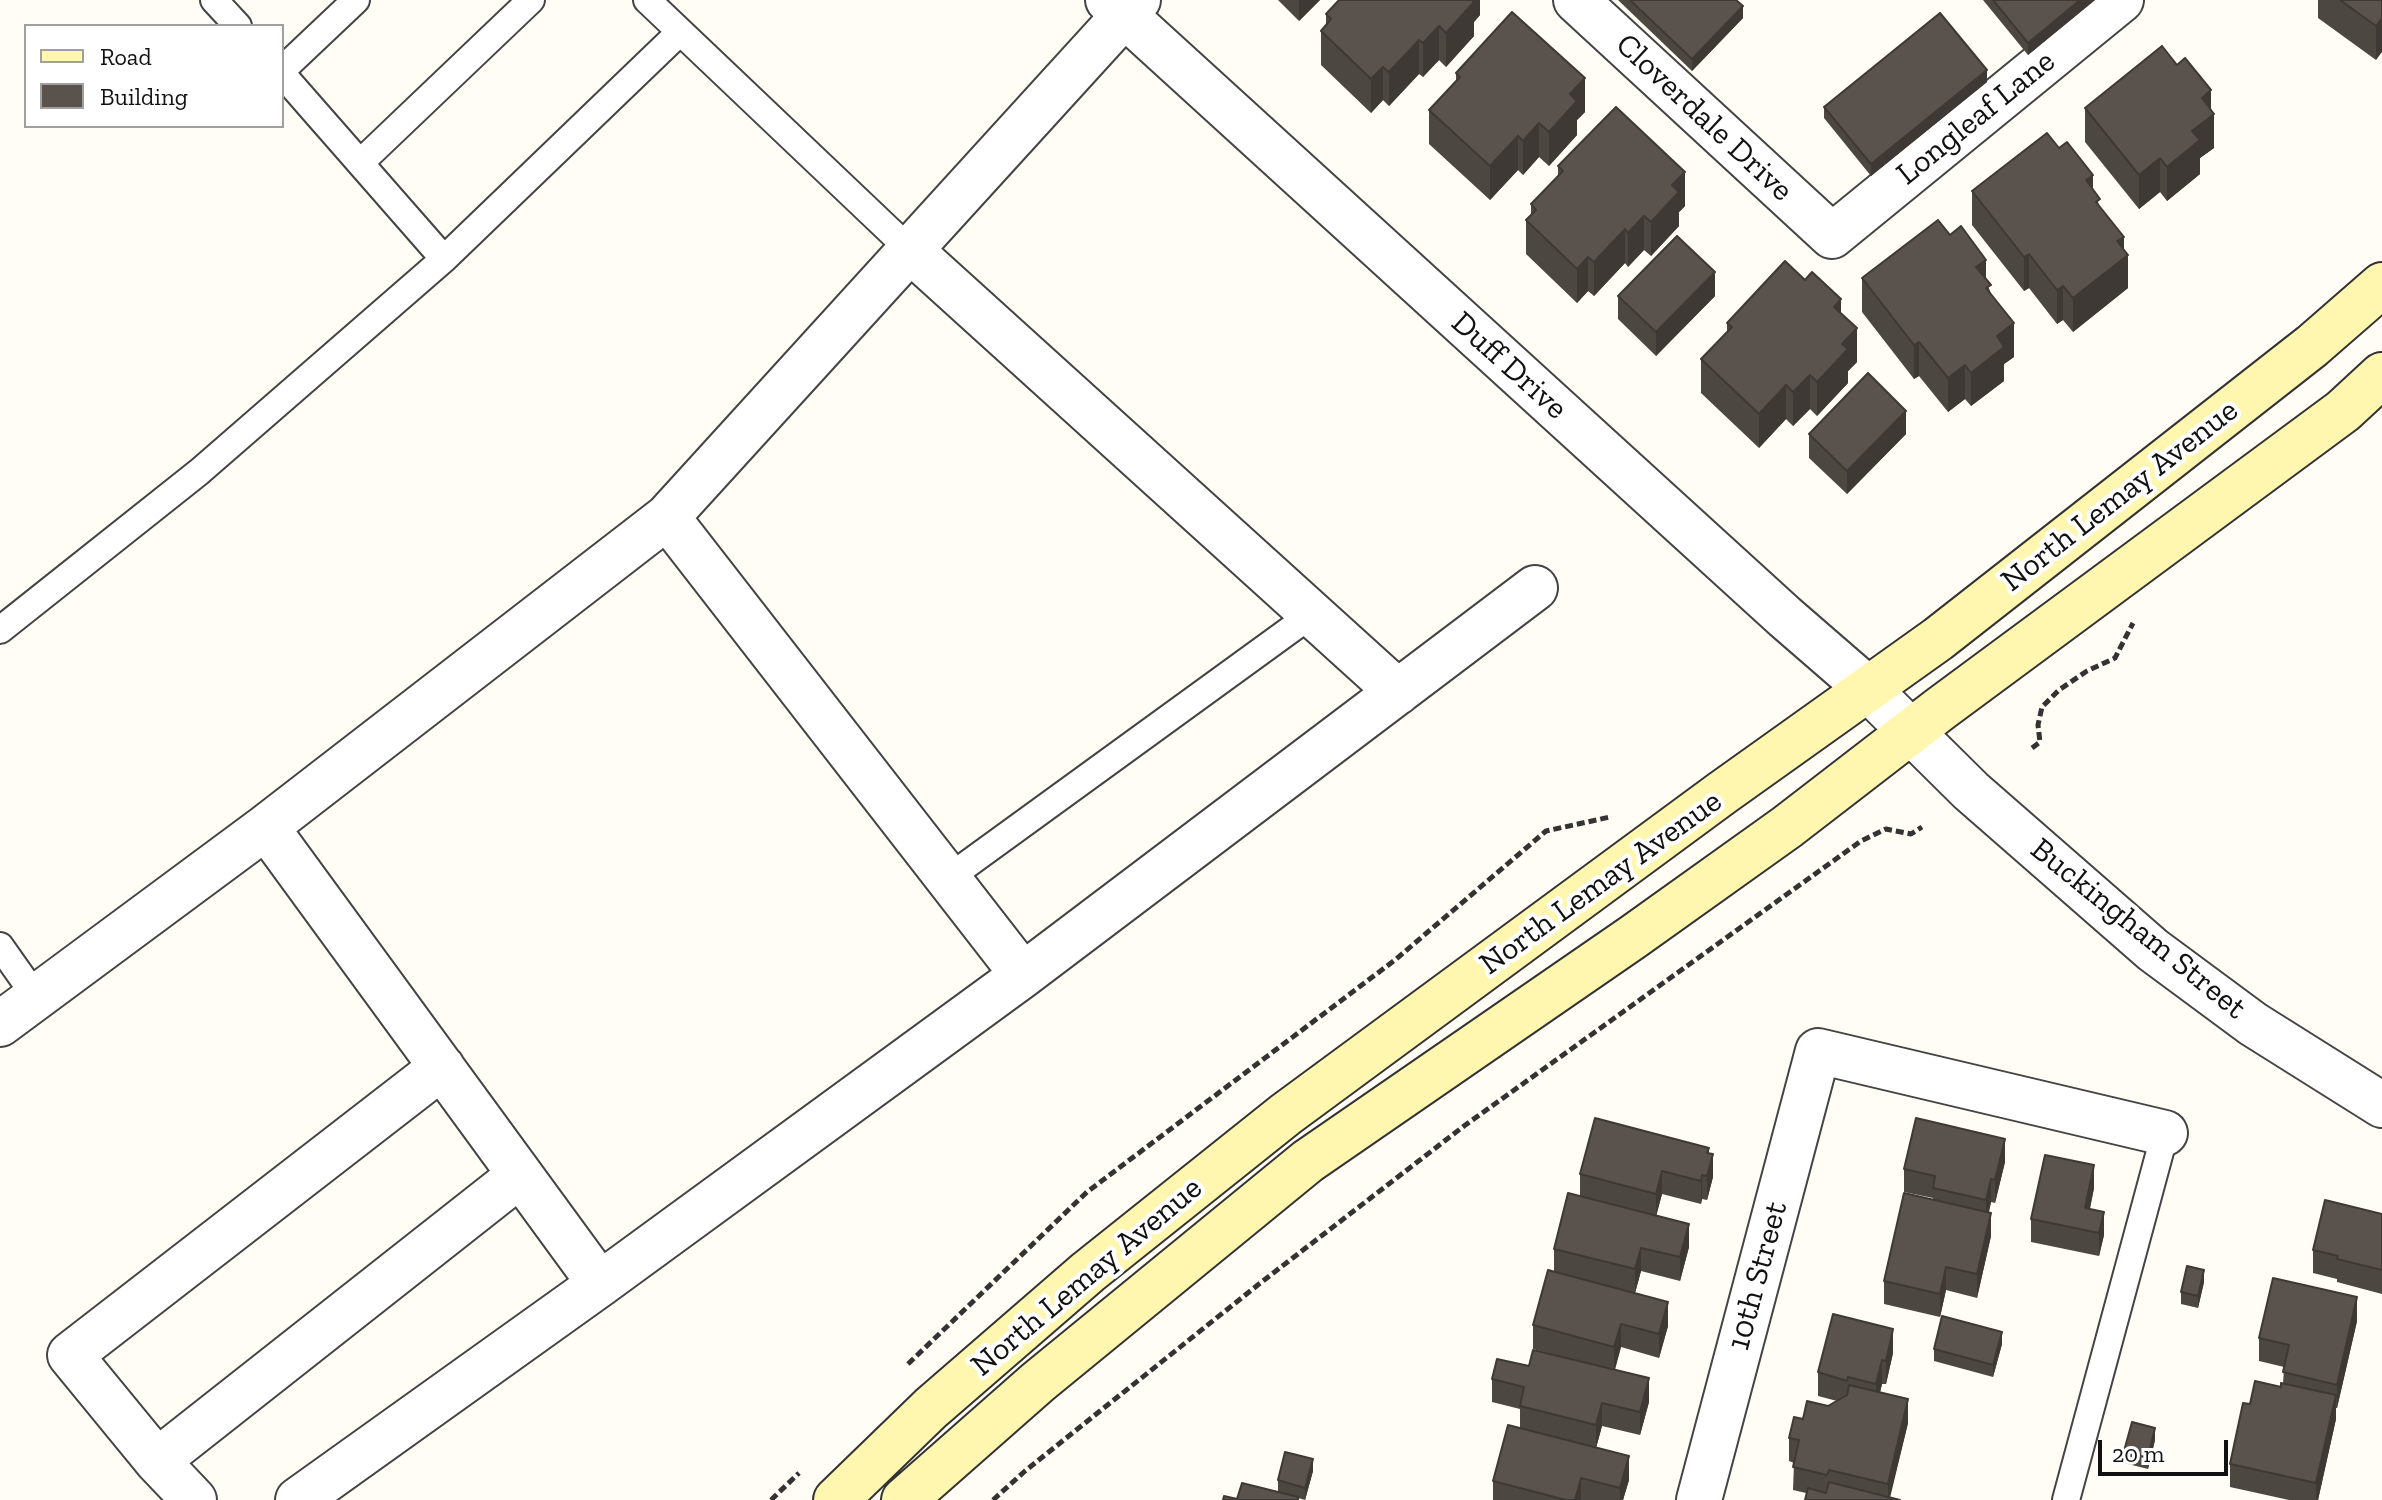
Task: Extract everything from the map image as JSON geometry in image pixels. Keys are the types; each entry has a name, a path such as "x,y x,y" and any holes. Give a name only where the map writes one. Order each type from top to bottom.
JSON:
{"main road":[{"name":"North Lemay Avenue","path":"836,1500 931,1408 1076,1283 1286,1114 1722,793 1938,639 2312,346 2382,285"},
{"name":"North Lemay Avenue","path":"904,1500 1038,1382 1308,1161 1787,827 1912,730 2343,411 2382,375"}],"street":[{"name":"Cloverdale Drive","path":"1576,0 1832,236"},
{"name":"Longleaf Lane","path":"1832,236 2121,0"},
{"path":"0,1024 266,827 667,517 910,250 1123,5"},
{"name":"Duff Drive","path":"1123,5 1785,617 1912,730"},
{"path":"910,250 1398,692"},
{"path":"667,517 1023,975"},
{"path":"298,1500 1023,975 1535,588"},
{"name":"Buckingham Street","path":"1912,730 1971,791 2153,950 2253,1024 2382,1105"},
{"path":"266,827 600,1284"},
{"name":"10th Street","path":"1699,1500 1818,1051 2165,1133"},
{"path":"194,1500 157,1461 70,1355 442,1067"},
{"path":"157,1461 520,1175"}],"lane":[{"path":"214,0 236,24"},
{"path":"284,70 356,0"},
{"path":"360,163 531,0"},
{"path":"647,0 910,250"},
{"path":"0,630 199,472 444,259 680,32"},
{"path":"284,74 444,259"},
{"path":"947,879 1312,614"},
{"path":"0,946 36,997"},
{"path":"2066,1500 2165,1133"}],"path":[{"path":"2032,748 2040,742 2038,725 2042,707 2059,690 2087,671 2115,658"},
{"path":"993,1500 1259,1284 1464,1126 1861,841 1886,829 1911,834 1922,827"},
{"path":"903,1369 1087,1192 1395,960 1546,831"},
{"path":"771,1500 804,1467"}],"building":[{"path":"1339,0 1474,2 1446,33 1439,26 1423,43 1419,40 1389,72 1383,67 1371,79 1321,31 1331,19 1326,14"},
{"path":"1630,0 1736,0 1743,6 1692,59"},
{"path":"1993,0 2080,0 2028,43"},
{"path":"2340,0 2382,0 2382,18 2376,26"},
{"path":"1512,12 1585,78 1570,94 1577,101 1549,132 1539,123 1523,141 1518,136 1490,166 1429,110 1460,77 1456,73"},
{"path":"1940,13 1987,70 1871,164 1824,107"},
{"path":"2162,46 2177,65 2185,58 2211,90 2202,98 2214,114 2192,131 2200,140 2167,167 2160,158 2139,175 2085,108"},
{"path":"1616,107 1685,172 1672,185 1679,192 1651,222 1644,216 1628,233 1625,229 1594,262 1588,257 1577,269 1526,220 1536,210 1531,204 1563,171 1558,166"},
{"path":"2047,133 2059,148 2067,142 2093,175 2086,180 2100,199 2096,202 2124,237 2117,241 2128,255 2073,298 2063,286 2057,290 2029,254 2024,257 1972,191"},
{"path":"1938,220 1950,235 1961,226 1986,260 1976,267 1991,285 1986,288 2014,323 1997,336 2004,347 1971,373 1965,365 1948,378 1919,342 1914,345 1862,278"},
{"path":"1677,236 1715,272 1656,332 1618,296"},
{"path":"1785,261 1805,280 1812,272 1841,299 1834,307 1857,328 1842,344 1848,349 1817,382 1810,375 1793,392 1786,385 1759,414 1701,359 1732,327 1727,323"},
{"path":"1868,373 1906,411 1847,471 1809,434"},
{"path":"1595,1118 1709,1148 1707,1153 1713,1154 1707,1176 1702,1175 1701,1181 1662,1171 1656,1194 1580,1174"},
{"path":"1916,1118 2005,1139 1995,1180 1991,1179 1986,1200 1933,1188 1935,1176 1904,1169"},
{"path":"2045,1155 2094,1165 2085,1208 2104,1212 2099,1233 2031,1219"},
{"path":"1568,1193 1689,1224 1680,1257 1641,1248 1635,1269 1554,1249"},
{"path":"1904,1193 1991,1213 1977,1274 1946,1267 1940,1294 1884,1281"},
{"path":"2325,1200 2382,1214 2382,1270 2313,1250"},
{"path":"2187,1266 2204,1270 2198,1296 2181,1292"},
{"path":"1548,1270 1668,1302 1659,1334 1621,1324 1614,1347 1533,1325"},
{"path":"2273,1278 2357,1297 2337,1385 2283,1372 2289,1345 2259,1338"},
{"path":"1833,1314 1893,1329 1886,1361 1882,1360 1876,1384 1848,1377 1847,1381 1818,1372"},
{"path":"1942,1316 2002,1332 1993,1365 1934,1349"},
{"path":"1533,1350 1649,1378 1640,1412 1602,1403 1596,1425 1520,1406 1524,1387 1492,1379 1497,1359 1529,1366"},
{"path":"2255,1381 2281,1387 2281,1383 2336,1395 2316,1483 2230,1464 2243,1403 2250,1404"},
{"path":"1849,1385 1908,1399 1888,1484 1829,1470 1827,1475 1793,1467 1799,1440 1789,1438 1794,1417 1803,1419 1807,1401 1828,1406 1847,1395"},
{"path":"2132,1422 2155,1428 2148,1457 2124,1451"},
{"path":"1508,1425 1629,1456 1620,1488 1581,1478 1575,1500 1566,1500 1493,1481"},
{"path":"1285,1452 1313,1459 1305,1488 1278,1480"},
{"path":"1829,1482 1900,1500 1805,1500 1808,1488 1826,1493"},
{"path":"1242,1483 1298,1497 1298,1500 1223,1500 1224,1496 1237,1499"}]}
